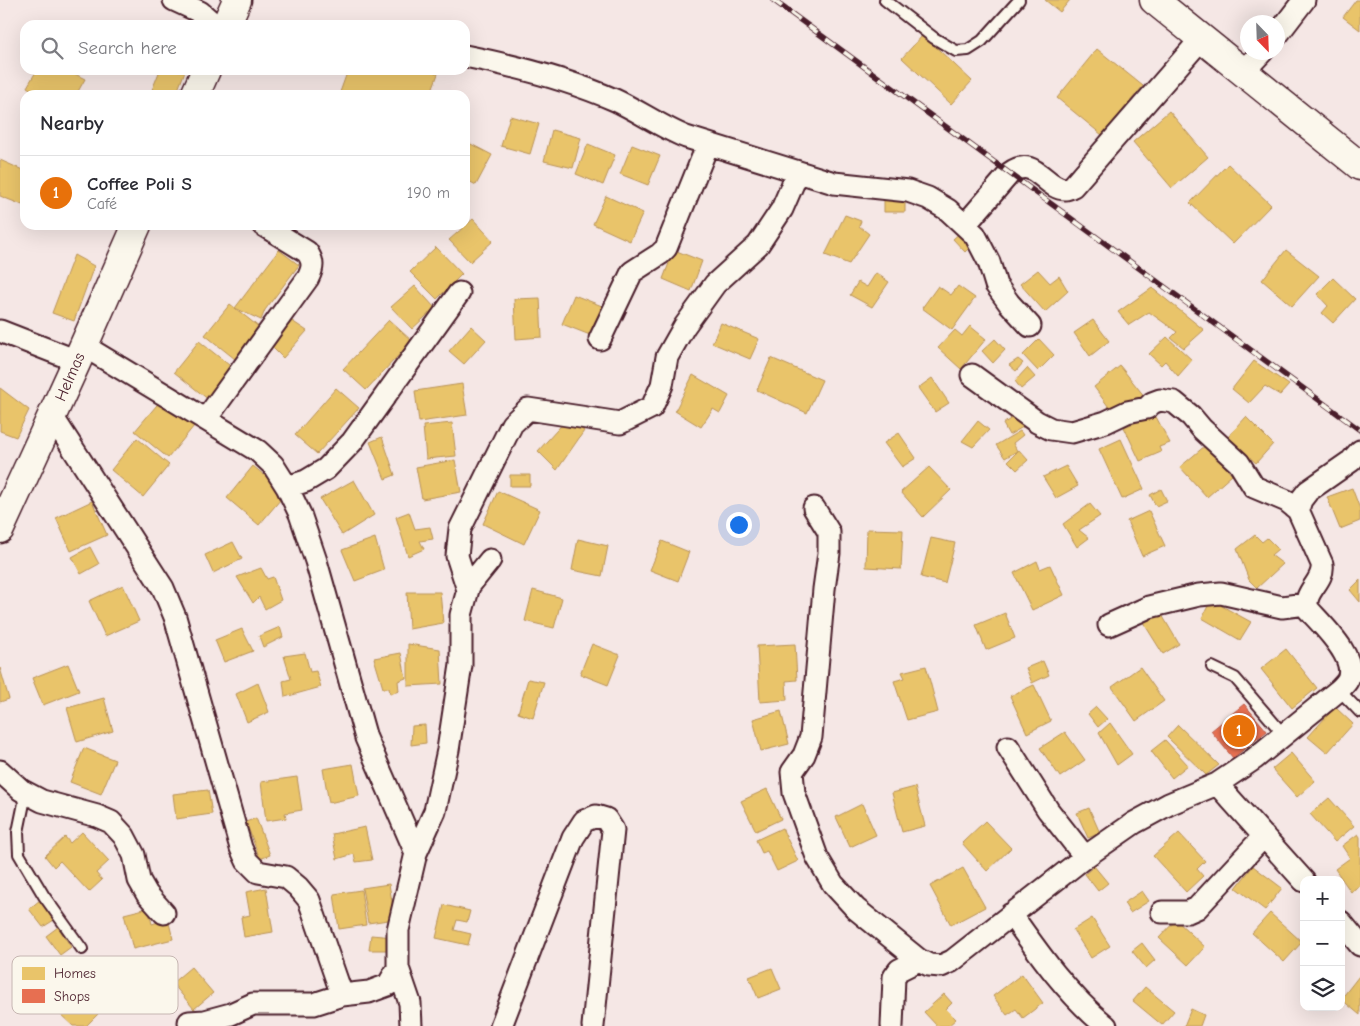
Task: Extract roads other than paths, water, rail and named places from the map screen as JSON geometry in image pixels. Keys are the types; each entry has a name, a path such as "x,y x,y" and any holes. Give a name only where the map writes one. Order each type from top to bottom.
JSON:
{"street":[{"path":"174,0 200,12 209,20"},
{"path":"228,20 237,0"},
{"path":"1154,0 1202,38 1253,62 1360,166"},
{"path":"1285,25 1304,0"},
{"path":"965,225 1010,173 1019,168 1028,168 1057,187 1066,189 1073,186 1202,38"},
{"path":"470,57 525,69 589,89 617,101 667,129 798,172 834,183 908,191 928,198 948,210 975,236 989,262 996,285 1030,326"},
{"path":"197,90 204,75"},
{"path":"600,339 632,272 655,258 666,248 708,144"},
{"path":"468,590 457,556 460,529 512,424 528,409 620,423 652,407 662,385 667,357 684,327 715,284 758,245 782,209 798,172"},
{"name":"Helmas","path":"0,529 81,353 135,230"},
{"path":"206,419 308,278 313,268 312,259 308,252 271,230"},
{"path":"287,487 306,480 326,469 352,442 459,294"},
{"path":"0,331 81,353 206,419 258,451 274,465 300,514 316,561 366,738 416,853"},
{"path":"814,508 830,532 829,553 811,737 804,755 792,772 794,793 817,857 833,884 856,910 929,966 940,966 952,961 1086,857 1134,823 1169,804 1217,784 1254,759 1339,690 1348,680 1350,666 1346,653 1308,609 1306,604 1306,598 1321,577 1323,571 1322,564 1298,510 1287,501 1254,487 1239,463 1174,402 1160,400 1152,403 1147,408 1127,412 1106,422 1072,432 1051,430 972,375"},
{"path":"52,416 163,588 174,617 241,848 247,860 258,872 286,877 298,886 309,900 342,995"},
{"path":"1298,510 1301,500 1308,491 1351,461 1360,451"},
{"path":"411,1026 410,1003 398,968 398,930 416,853 435,811 448,750 461,665 461,615 469,586 490,560"},
{"path":"1109,626 1149,607 1199,595 1222,593 1282,607 1306,604"},
{"path":"1008,747 1048,810 1086,857"},
{"path":"0,771 21,790 42,801 97,816 111,822 124,836 134,855 139,880 147,894 164,913"},
{"path":"1217,784 1300,876"},
{"path":"501,1026 573,838 584,821 596,816 606,819 613,830 593,1026"},
{"path":"1162,912 1188,912 1197,908 1264,836"},
{"path":"1012,914 1043,960 1094,1016 1106,1026"},
{"path":"1345,927 1360,945"},
{"path":"892,1026 894,977 899,970 919,960"},
{"path":"188,1022 205,1021 231,1014 253,1004 314,1004 342,995 369,992 388,984 398,968"}],"lane":[{"path":"885,0 934,38 956,50 968,50 982,41 1019,0"},
{"path":"1212,667 1235,678 1284,734"},
{"path":"1339,690 1360,712"},
{"path":"21,790 24,804 18,832 20,854 44,896 82,949"}],"railway":[{"path":"773,0 1360,430"}],"place":[{"name":"Coffee Poli S","path":"1239,731"}]}
